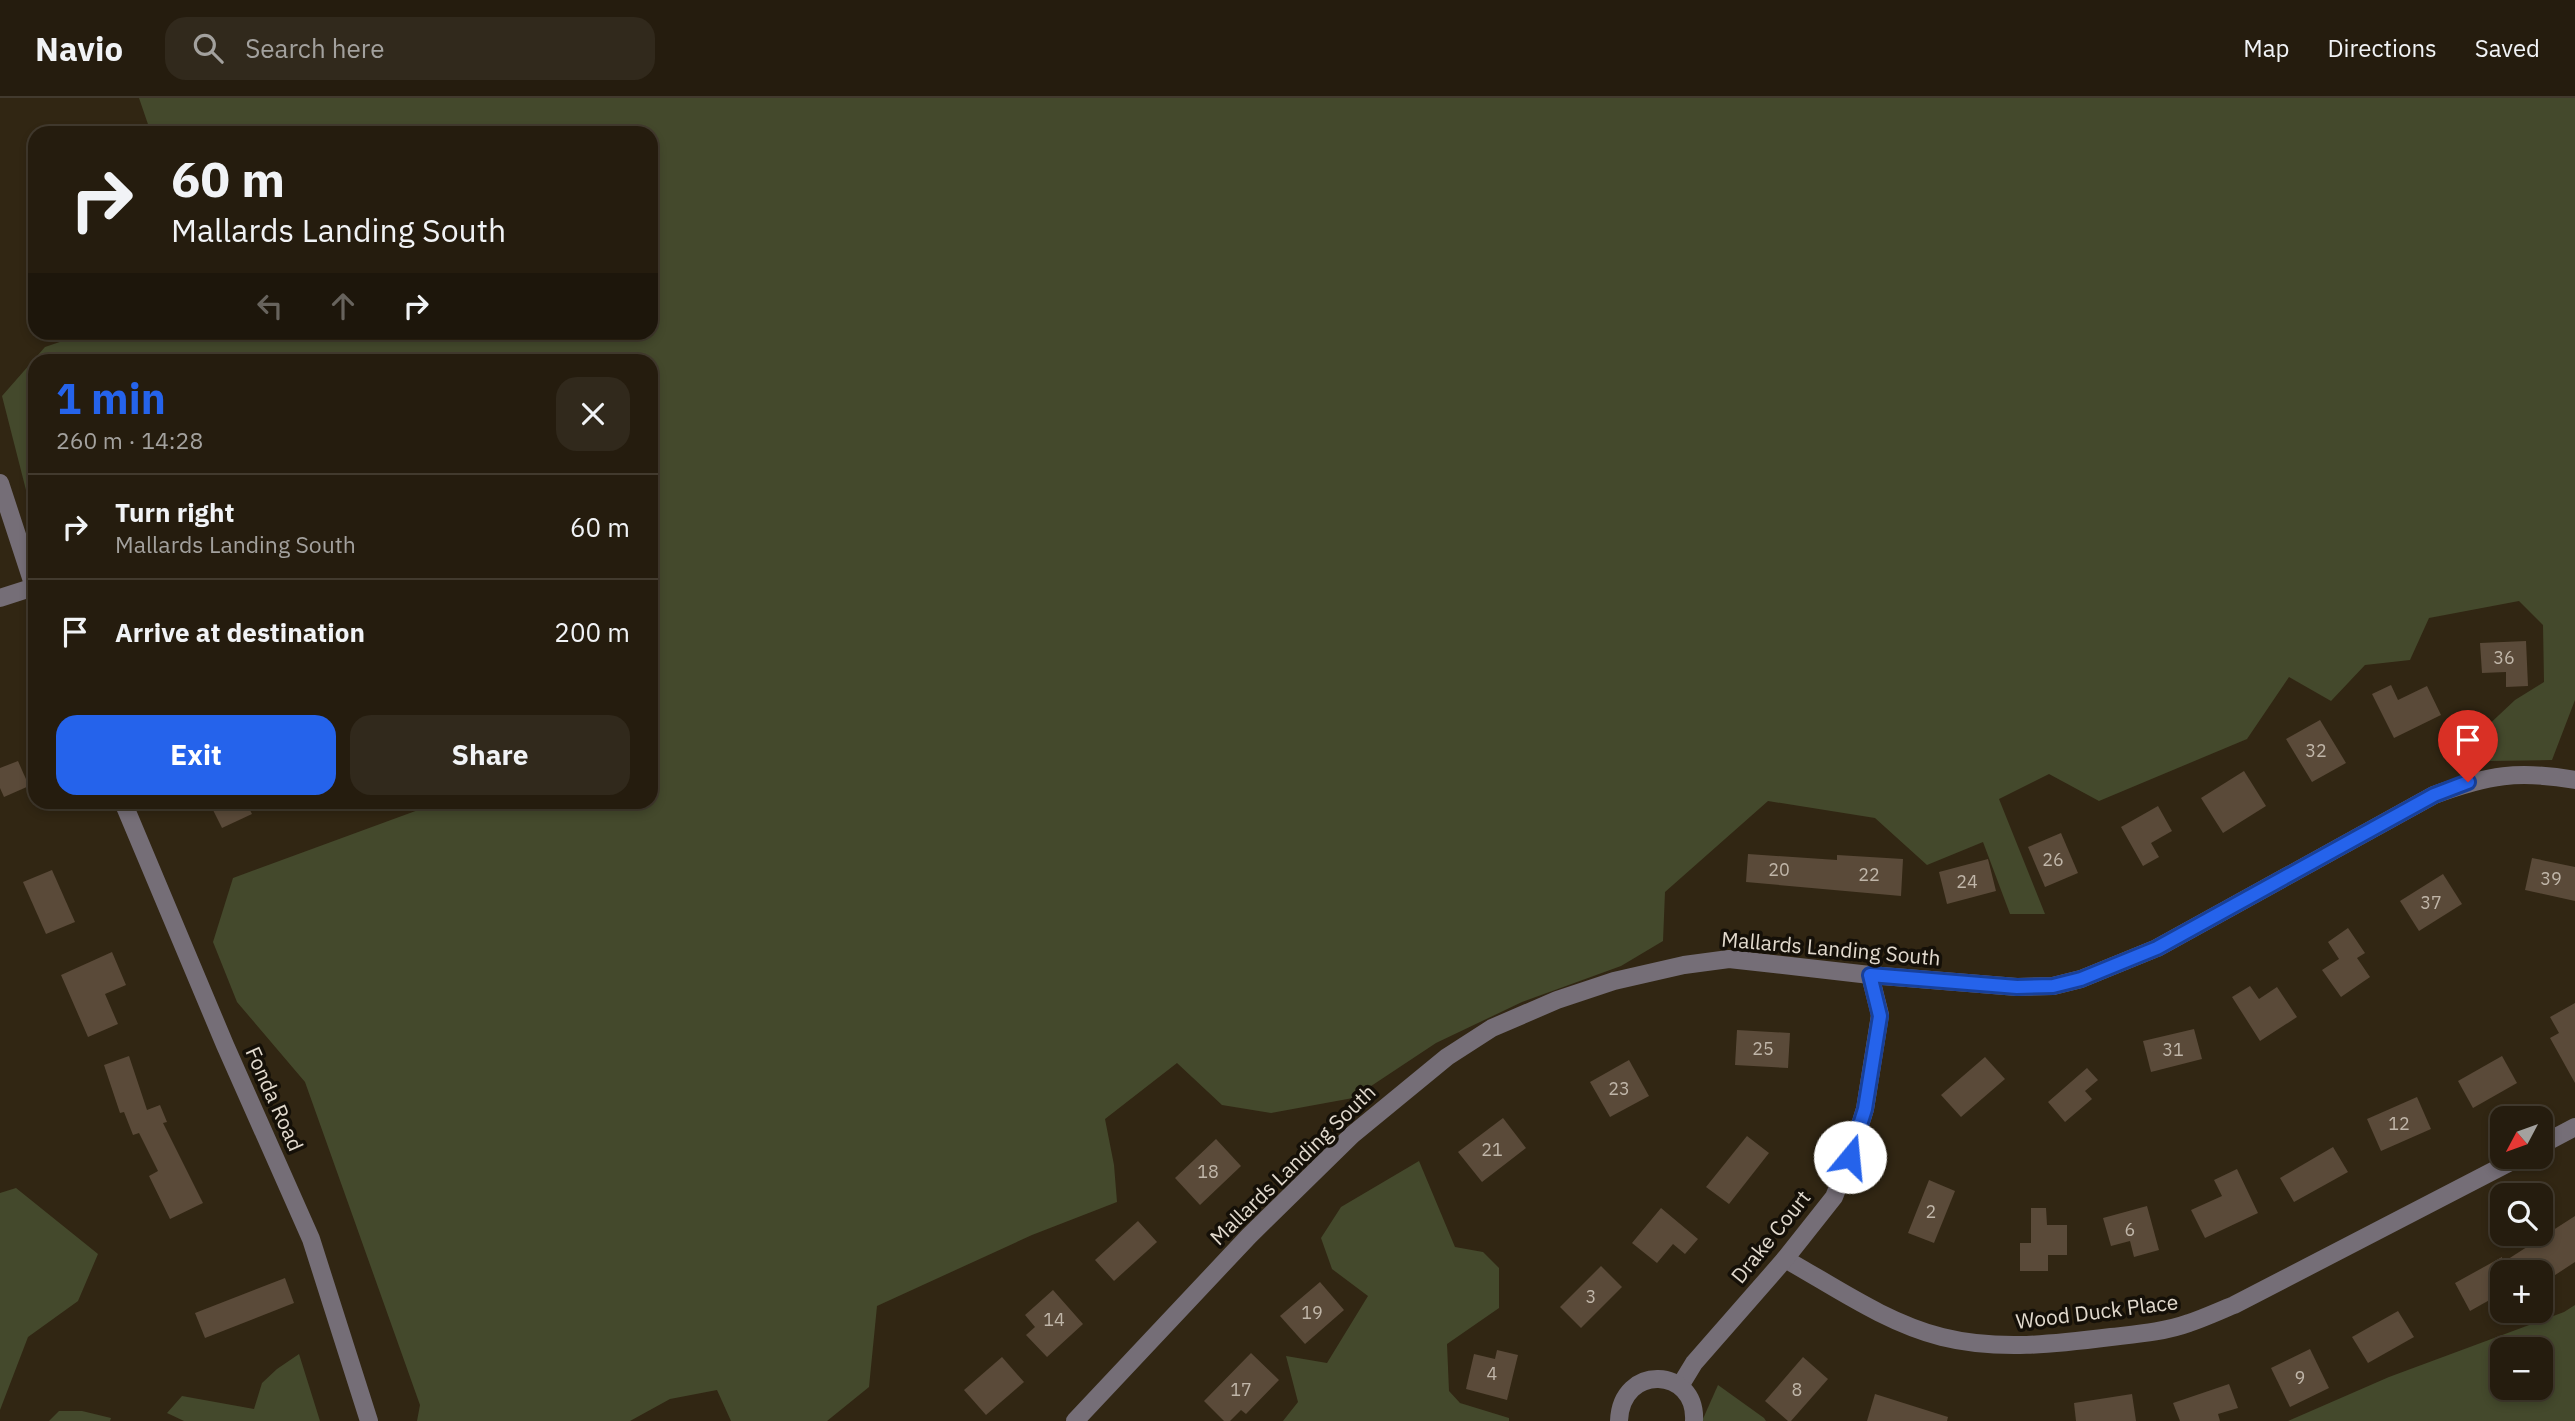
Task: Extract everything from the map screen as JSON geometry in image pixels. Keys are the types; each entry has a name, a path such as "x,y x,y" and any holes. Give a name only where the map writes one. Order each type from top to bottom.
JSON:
{"street":[{"path":"0,483 28,570"},
{"path":"0,598 28,591"},
{"name":"Mallards Landing South","path":"1075,1421 1249,1236 1352,1135 1447,1057 1492,1028 1569,996 1614,981 1684,965 1729,959 1870,975 2017,987 2053,986 2081,979 2157,948 2434,795 2468,782 2505,774 2540,774 2575,780"},
{"name":"Fonda Road","path":"125,809 311,1239 369,1421"},
{"name":"Drake Court","path":"1680,1386 1694,1363 1785,1259 1834,1196 1865,1109 1880,1016 1870,975"},
{"path":"2553,1139 2575,1127"},
{"name":"Wood Duck Place","path":"1785,1259 1860,1302 1942,1337 2009,1346 2051,1345 2152,1332 2188,1324 2234,1306 2497,1169"},
{"path":"1619,1421 1619,1409 1624,1396 1644,1380 1656,1378 1669,1380 1680,1386 1688,1395 1693,1406 1694,1421"}],"green space":[{"path":"139,98 2575,98 2575,700 2552,760 2488,761 2482,731 2515,700 2544,682 2543,625 2519,601 2429,618 2410,660 2365,665 2331,701 2289,677 2247,739 2099,801 2049,774 1999,799 2045,914 2010,914 1983,842 1927,865 1875,818 1768,801 1665,892 1663,941 1621,966 1522,1002 1436,1043 1353,1098 1271,1113 1222,1105 1177,1063 1105,1119 1114,1165 1117,1202 1032,1235 877,1306 869,1387 827,1421 731,1421 717,1390 670,1399 630,1421 417,1421 420,1405 305,1082 237,1002 213,942 233,878 421,809 658,809 658,354 39,354 45,347 66,340 658,340 658,126 149,126"},
{"path":"28,366 27,494 2,396"},
{"path":"1419,1161 1455,1247 1483,1252 1499,1268 1499,1308 1447,1344 1449,1391 1460,1403 1509,1418 1509,1421 1283,1421 1298,1402 1286,1356 1327,1363 1368,1296 1332,1269 1321,1238 1341,1207"},
{"path":"16,1188 98,1254 78,1301 28,1337 0,1410 0,1193"},
{"path":"2575,1305 2575,1421 2288,1421 2389,1377 2490,1339 2490,1400 2553,1400 2553,1337 2497,1337 2534,1323 2553,1323 2553,1316"},
{"path":"299,1354 320,1421 184,1421 167,1413 182,1396 254,1409 262,1383"},
{"path":"1718,1385 1764,1418 1766,1421 1702,1421"},
{"path":"59,1411 82,1411 111,1418 110,1421 49,1421"}],"building":[{"path":"2526,641 2528,686 2506,687 2506,672 2482,673 2480,643"},
{"path":"2391,685 2398,700 2427,686 2441,715 2394,738 2372,694"},
{"path":"2320,720 2346,763 2312,782 2286,739"},
{"path":"18,761 28,786 4,797 0,788 0,768"},
{"path":"2244,771 2266,806 2223,833 2201,798"},
{"path":"2158,806 2172,831 2151,843 2159,857 2143,866 2121,827"},
{"path":"212,809 250,809 252,814 222,828"},
{"path":"2061,833 2078,873 2045,887 2028,847"},
{"path":"1748,854 1837,860 1837,855 1903,859 1901,896 1746,882"},
{"path":"2532,858 2575,867 2575,901 2525,890"},
{"path":"1988,859 1996,891 1947,904 1939,872"},
{"path":"52,870 75,922 46,934 23,882"},
{"path":"2443,874 2462,904 2419,931 2400,901"},
{"path":"2348,928 2365,953 2357,958 2370,977 2341,997 2322,970 2339,959 2328,942"},
{"path":"112,952 126,985 105,994 118,1024 88,1037 61,975"},
{"path":"2250,986 2259,999 2277,987 2297,1017 2260,1041 2232,997"},
{"path":"2575,1003 2575,1083 2550,1038 2559,1033 2550,1017"},
{"path":"2194,1029 2202,1059 2151,1072 2143,1041"},
{"path":"1737,1030 1790,1033 1788,1068 1735,1065"},
{"path":"129,1056 147,1110 160,1105 167,1122 163,1123 203,1203 170,1219 149,1176 158,1171 139,1133 133,1135 124,1112 120,1113 104,1065"},
{"path":"2502,1056 2517,1083 2473,1108 2458,1081"},
{"path":"1985,1057 2005,1079 1961,1117 1941,1095"},
{"path":"1629,1060 1649,1096 1610,1117 1590,1082"},
{"path":"2087,1068 2098,1080 2085,1091 2092,1099 2065,1122 2048,1102"},
{"path":"2417,1097 2431,1129 2381,1151 2367,1119"},
{"path":"1503,1118 1526,1148 1482,1182 1458,1152"},
{"path":"1747,1136 1769,1153 1729,1204 1706,1187"},
{"path":"1216,1139 1241,1166 1200,1205 1175,1178"},
{"path":"2333,1147 2348,1172 2294,1202 2280,1178"},
{"path":"2237,1169 2258,1213 2205,1238 2191,1210 2222,1196 2214,1180"},
{"path":"1929,1180 1955,1191 1934,1243 1908,1233"},
{"path":"2147,1206 2159,1250 2134,1257 2130,1241 2111,1246 2103,1218"},
{"path":"1661,1208 1698,1239 1685,1254 1673,1244 1657,1263 1632,1243"},
{"path":"2031,1208 2046,1208 2047,1225 2067,1225 2067,1255 2048,1255 2048,1271 2020,1271 2020,1243 2031,1243"},
{"path":"2575,1216 2575,1262 2553,1276 2553,1260 2507,1260 2528,1246 2553,1246 2553,1230"},
{"path":"1138,1221 1157,1242 1114,1281 1095,1260"},
{"path":"2490,1264 2490,1300 2470,1311 2455,1283"},
{"path":"1601,1266 1622,1287 1581,1328 1560,1307"},
{"path":"285,1278 294,1303 205,1338 195,1313"},
{"path":"1320,1282 1344,1310 1305,1344 1280,1316"},
{"path":"1053,1290 1083,1324 1047,1357 1026,1335 1035,1327 1025,1315"},
{"path":"2398,1311 2414,1337 2368,1363 2352,1337"},
{"path":"2310,1349 2329,1388 2290,1407 2271,1368"},
{"path":"1497,1350 1518,1355 1507,1400 1466,1389 1474,1354 1495,1359"},
{"path":"1251,1353 1279,1380 1246,1414 1241,1410 1230,1421 1224,1421 1204,1401"},
{"path":"1002,1357 1024,1382 986,1415 964,1390"},
{"path":"1803,1357 1828,1379 1791,1421 1788,1421 1765,1401"},
{"path":"2229,1384 2238,1408 2218,1414 2220,1421 2180,1421 2173,1403"},
{"path":"1875,1394 1948,1417 1947,1421 1867,1421"},
{"path":"2132,1394 2136,1421 2076,1421 2074,1403"}],"route":[{"path":"1850,1157 1865,1109 1880,1016 1870,975 2017,987 2053,986 2081,979 2157,948 2434,795 2468,782"}]}
